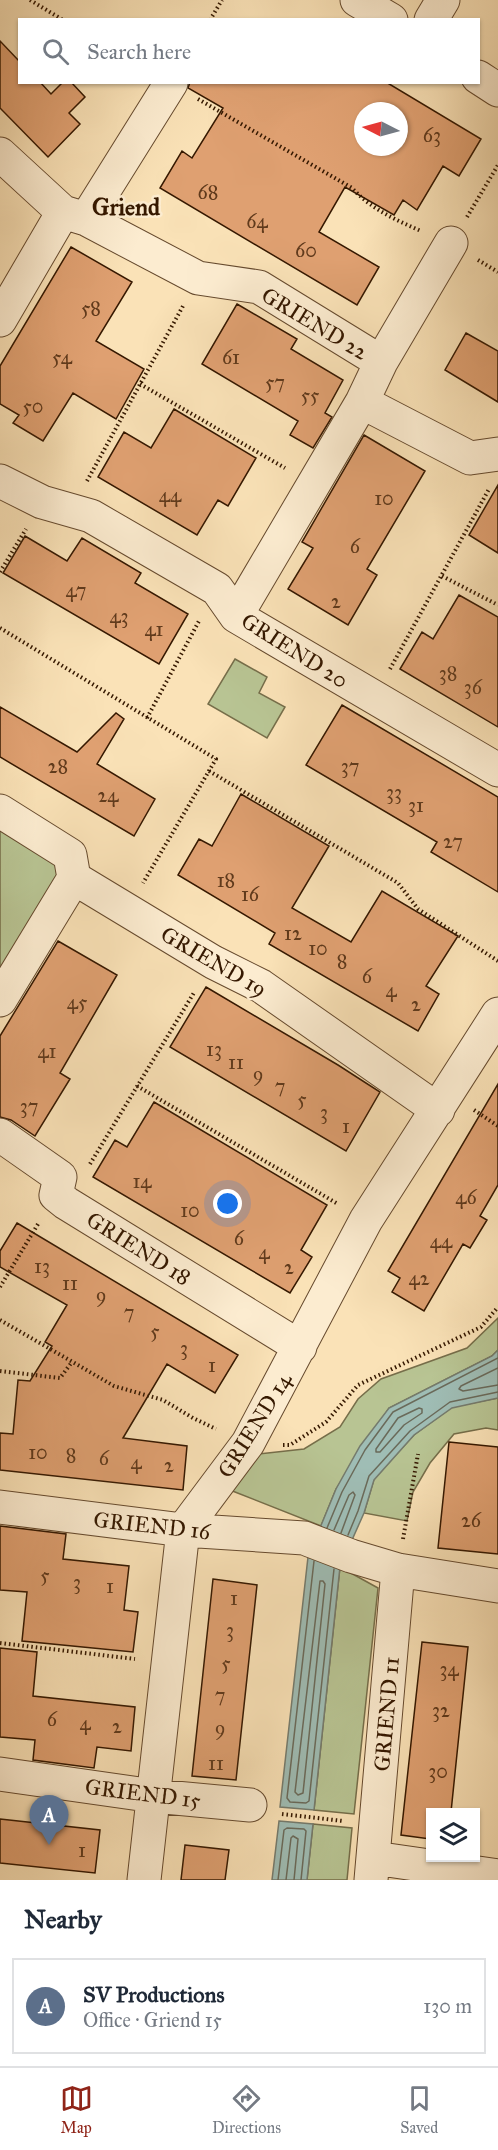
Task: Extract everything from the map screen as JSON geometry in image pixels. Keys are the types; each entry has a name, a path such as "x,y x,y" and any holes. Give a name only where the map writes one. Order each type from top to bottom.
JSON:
{"street":[{"path":"357,0 388,18"},
{"path":"432,18 443,0"},
{"path":"480,78 498,90"},
{"path":"0,320 170,84"},
{"name":"GRIEND 22","path":"0,154 75,215 198,278 259,288 381,362"},
{"name":"GRIEND 22","path":"236,616 362,402 381,362 451,243"},
{"path":"362,402 470,458 495,468"},
{"name":"GRIEND 20","path":"0,481 56,507 91,516 217,589 236,616 498,770"},
{"path":"0,811 70,855 75,878 0,1000"},
{"name":"GRIEND 19","path":"75,878 213,962 261,986 438,1110"},
{"name":"GRIEND 14","path":"183,1530 248,1443 366,1220 498,1014"},
{"path":"0,1134 60,1177 61,1199"},
{"name":"GRIEND 18","path":"61,1199 300,1347"},
{"name":"GRIEND 16","path":"0,1507 183,1530 304,1538 351,1556 398,1570 498,1587"},
{"path":"144,1880 183,1530"},
{"name":"GRIEND 11","path":"398,1570 373,1869 498,1876"},
{"name":"GRIEND 15","path":"0,1774 262,1809"}],"path":[{"path":"30,0 60,18"},
{"path":"211,18 222,0"},
{"path":"173,84 352,188 363,201 396,220 451,243 498,272"},
{"path":"451,243 498,165"},
{"path":"0,572 56,507 140,384 198,278"},
{"path":"140,384 314,485"},
{"path":"374,698 442,576 495,468"},
{"path":"442,576 498,605"},
{"path":"147,718 217,589"},
{"path":"0,628 216,759 127,910"},
{"path":"209,771 398,883 418,909 498,961"},
{"path":"0,1287 137,1086 213,962"},
{"path":"137,1086 366,1220"},
{"path":"0,1371 60,1378 72,1362"},
{"path":"398,1570 418,1454"},
{"path":"0,1643 168,1663"},
{"path":"262,1809 317,1818"}],"green space":[{"path":"235,659 267,677 259,693 285,707 267,738 208,704"},
{"path":"0,827 59,866 64,875 0,979"},
{"path":"498,1318 498,1350 492,1356 389,1408 336,1489 321,1526 230,1490 249,1455 304,1449 340,1427 358,1399 381,1379 467,1348"},
{"path":"498,1398 498,1430 486,1428 454,1434 430,1463 413,1492 407,1521 364,1513 374,1479 414,1435 452,1407"},
{"path":"340,1567 378,1588 354,1814 314,1810"},
{"path":"313,1824 352,1828 347,1880 307,1880"}],"water":[{"path":"498,1350 498,1398 452,1408 414,1435 374,1480 364,1513 340,1567 314,1810 280,1807 308,1557 336,1489 360,1446 389,1408 492,1356"},
{"path":"279,1821 313,1824 307,1880 272,1880"}],"building":[{"path":"0,41 18,60 18,84 42,84 51,94 61,84 73,84 85,97 69,113 80,124 48,157 0,108"},
{"path":"189,84 389,84 481,139 459,176 443,166 417,210 403,200 394,215 345,187 319,232 379,267 357,305 160,188 182,151 192,158 223,108 188,88"},
{"path":"71,247 132,282 96,341 144,369 116,419 73,393 43,441 13,423 19,415 0,404 0,366"},
{"path":"237,304 297,339 291,349 343,380 325,413 332,417 313,448 290,435 298,421 202,364"},
{"path":"466,333 498,351 498,402 445,370"},
{"path":"174,409 256,458 228,506 218,500 197,535 98,477 124,432 151,448"},
{"path":"364,435 425,471 367,569 377,575 348,625 288,589 313,548 302,542"},
{"path":"498,485 498,553 469,535"},
{"path":"25,536 67,561 82,538 141,573 135,583 188,614 159,664 3,573"},
{"path":"459,595 498,617 498,727 400,669 422,632 433,639"},
{"path":"342,705 498,797 498,892 431,852 437,842 306,765"},
{"path":"0,707 77,752 116,713 124,719 97,764 155,799 134,836 0,757"},
{"path":"241,794 329,846 292,908 351,942 382,891 458,936 426,986 439,994 418,1031 269,944 275,933 178,875 199,839 212,846"},
{"path":"58,941 117,975 60,1073 70,1079 35,1136 11,1120 0,1117 0,1036"},
{"path":"206,987 380,1092 346,1151 170,1047"},
{"path":"498,1084 498,1185 480,1216 487,1220 470,1248 463,1244 424,1311 392,1292 400,1278 388,1271"},
{"path":"154,1102 327,1205 301,1250 312,1257 290,1293 93,1177 115,1140 127,1147"},
{"path":"17,1223 238,1355 215,1393 167,1364 123,1438 187,1446 183,1490 0,1470 0,1433 13,1434 18,1380 30,1381 52,1346 45,1342 67,1305 0,1267 0,1251"},
{"path":"449,1442 498,1447 498,1554 438,1548"},
{"path":"0,1526 66,1534 63,1559 129,1566 124,1610 138,1612 133,1652 22,1641 27,1592 0,1590"},
{"path":"213,1579 257,1585 236,1780 192,1776"},
{"path":"422,1642 468,1647 451,1808 426,1808 426,1838 401,1835"},
{"path":"0,1648 37,1652 33,1696 135,1707 131,1751 97,1747 94,1768 33,1760 35,1740 0,1737"},
{"path":"0,1819 100,1830 95,1873 0,1863"},
{"path":"185,1845 229,1850 225,1880 181,1880"}],"place":[{"name":"SV Productions","path":"49,1845"}],"district":[{"name":"Griend","path":"126,207"}]}
